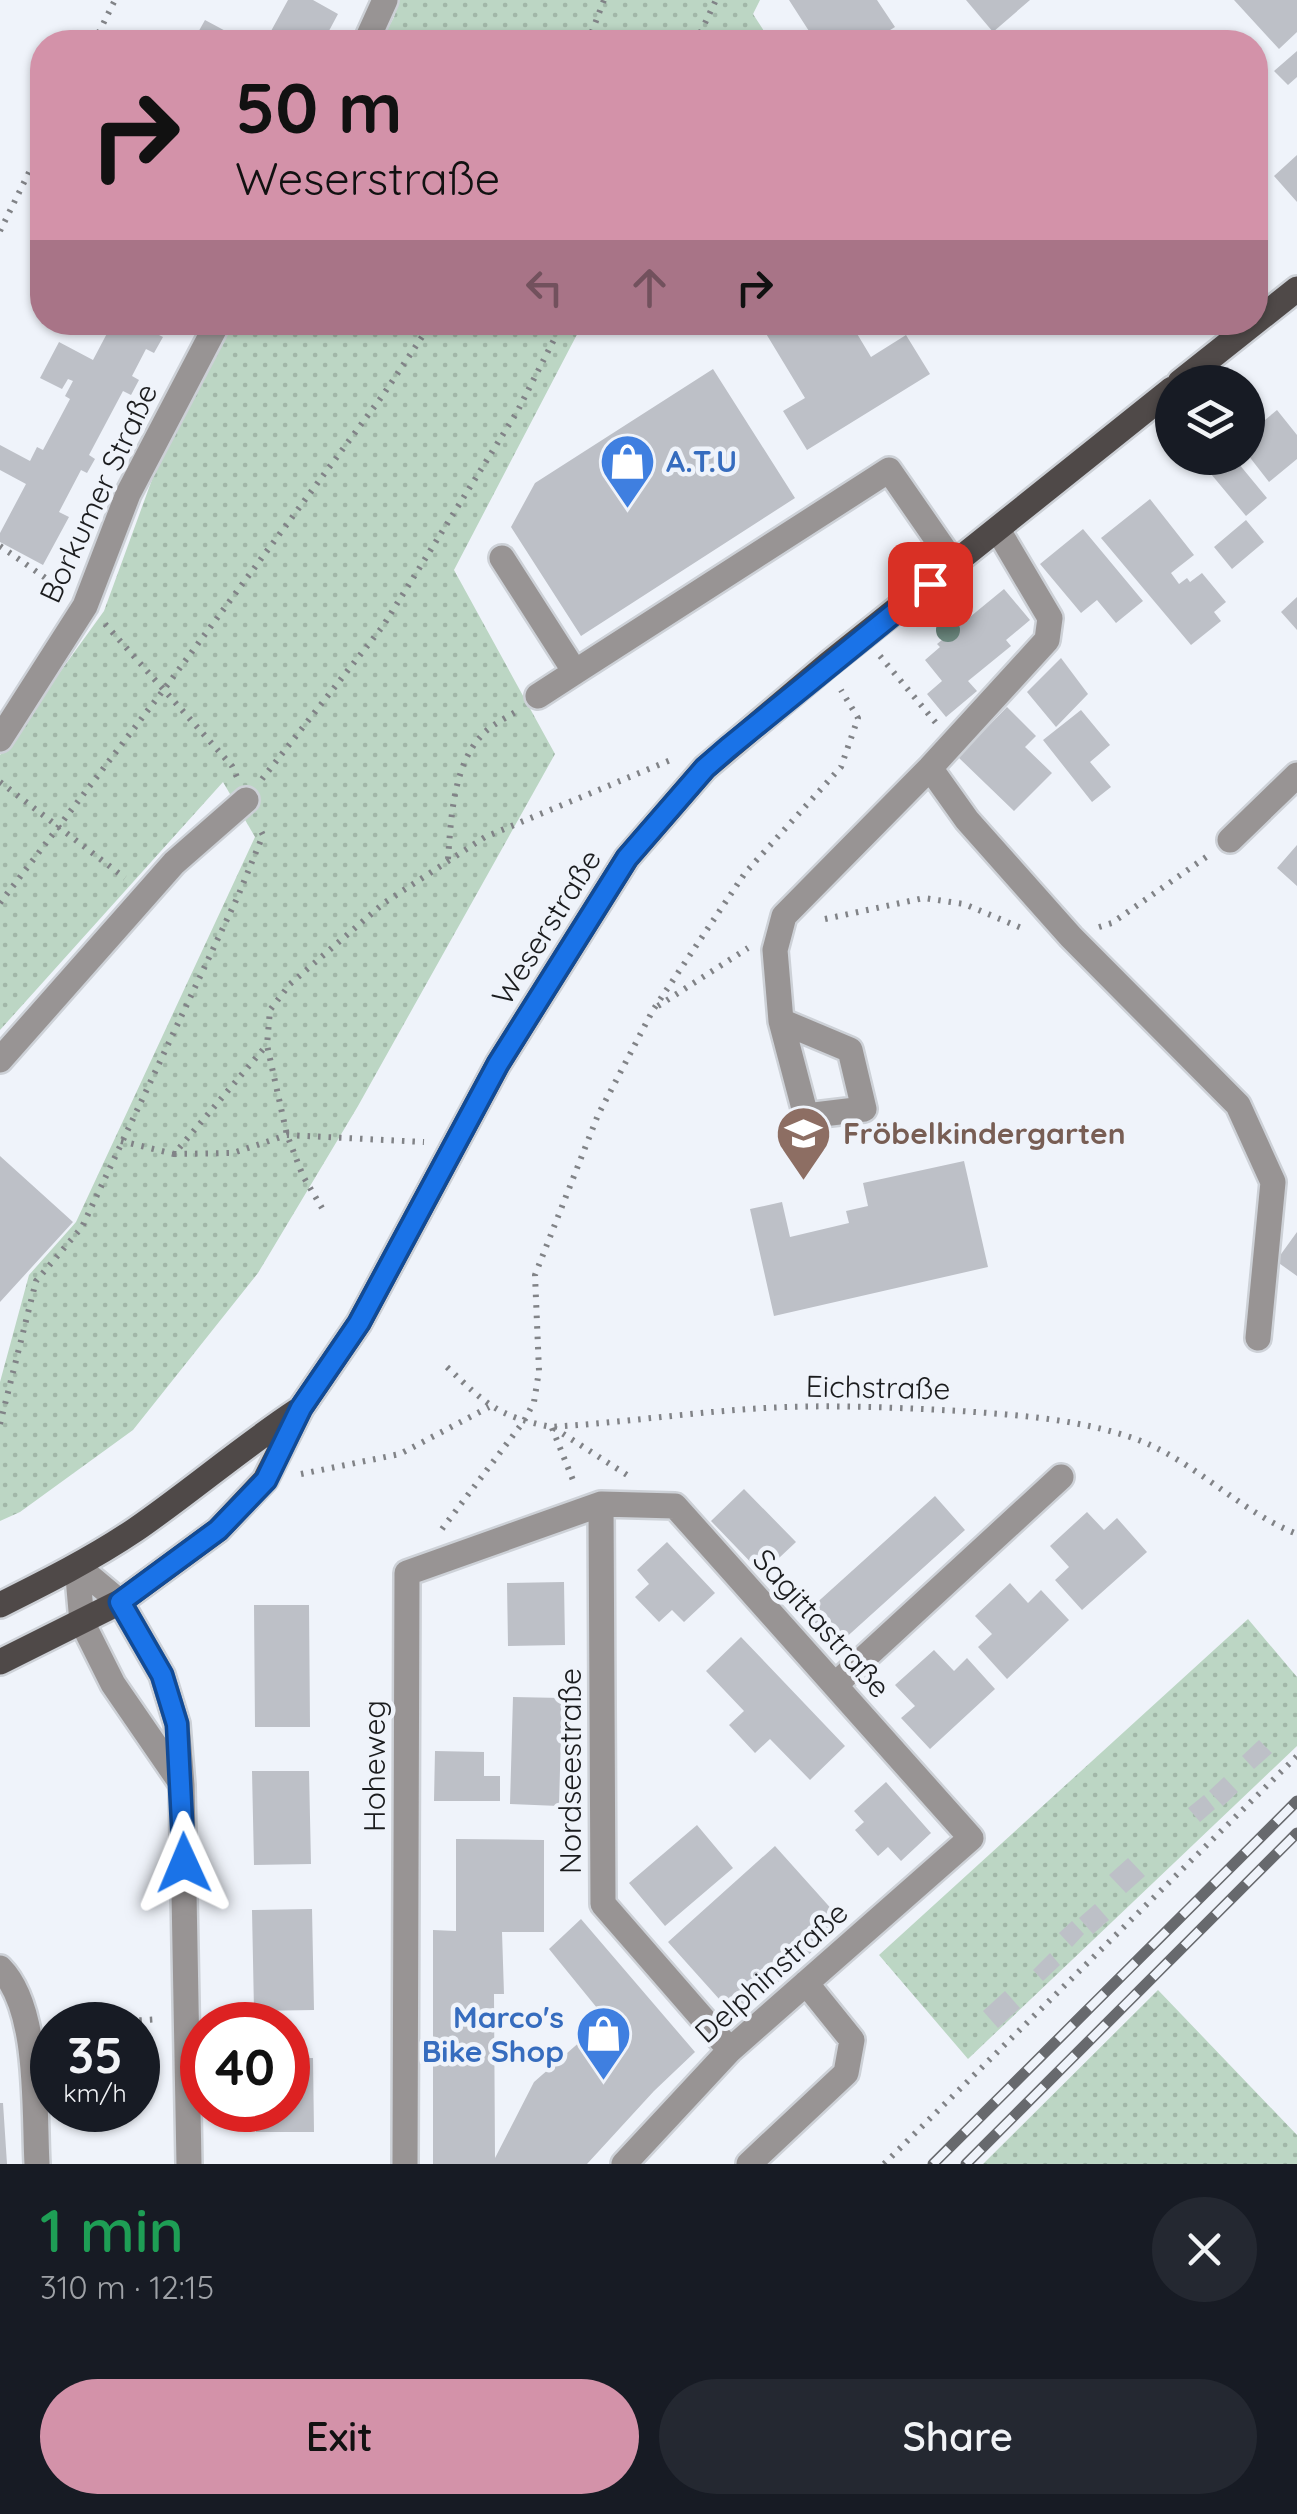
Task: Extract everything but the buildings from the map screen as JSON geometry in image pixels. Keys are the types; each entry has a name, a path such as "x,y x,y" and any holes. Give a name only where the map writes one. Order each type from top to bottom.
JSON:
{"main road":[{"path":"1268,311 1297,288"},
{"path":"1201,365 1238,335"},
{"name":"Weserstraße","path":"0,1662 120,1602 218,1530 266,1480 301,1408 359,1323 498,1064 627,858 705,768 827,665 1155,403"},
{"name":"Weserstraße","path":"0,1605 77,1566 138,1528 240,1449 301,1408"}],"street":[{"path":"371,30 385,0"},
{"name":"Borkumer Straße","path":"0,739 85,606 128,494 211,335"},
{"path":"538,696 889,470 954,564"},
{"path":"781,1020 775,950 784,916 930,768 1048,640 1050,618 998,530"},
{"path":"502,558 575,672"},
{"path":"930,768 966,820 1071,937 1238,1105 1273,1182 1258,1338"},
{"path":"1230,840 1297,775"},
{"path":"0,1060 174,863 246,800"},
{"path":"834,1686 1061,1476"},
{"path":"407,1573 601,1504"},
{"name":"Sagittastraße","path":"601,1504 675,1506 971,1838"},
{"name":"Nordseestraße","path":"601,1504 602,1904 730,2050"},
{"path":"77,1566 120,1602 162,1675 177,1724 182,1785 186,2002"},
{"path":"77,1566 82,1622 113,1684 182,1785"},
{"name":"Hoheweg","path":"405,2164 407,1573"},
{"name":"Delphinstraße","path":"624,2164 730,2050 971,1838"},
{"path":"0,1968 18,1998 28,2029 37,2164"},
{"path":"748,2164 846,2073 852,2040 806,1984"},
{"path":"188,2132 189,2164"}],"path":[{"path":"100,30 116,0"},
{"path":"593,30 604,0"},
{"path":"702,30 716,0"},
{"path":"0,232 30,171"},
{"path":"0,903 165,688 423,335"},
{"path":"246,800 383,626 517,412 557,335"},
{"path":"0,546 85,606 165,688 232,766 263,835 82,1227 36,1281 0,1424"},
{"path":"864,636 953,743"},
{"path":"407,1573 524,1422 534,1402 539,1372 534,1275 598,1116 653,1010 746,872 841,766 858,718 827,665"},
{"path":"448,860 458,782 470,755 483,734 538,696"},
{"path":"322,1208 287,1135 267,1045 270,1010 290,984 384,904 486,837 680,756"},
{"path":"0,782 146,894"},
{"path":"653,1010 780,930 924,898 964,904 1040,936 1071,937 1112,923 1230,840"},
{"path":"174,1154 267,1045"},
{"path":"121,1141 174,1154 233,1153 287,1135 455,1143"},
{"name":"Eichstraße","path":"447,1367 489,1407 524,1422 551,1426 787,1407 922,1409 1016,1414 1071,1422 1128,1436 1190,1465 1275,1526 1297,1534"},
{"path":"266,1480 400,1454 489,1407"},
{"path":"551,1426 628,1476"},
{"path":"551,1426 573,1484 601,1504"},
{"path":"884,2164 1297,1756"}],"green space":[{"path":"398,0 760,0 753,14 763,30 387,30"},
{"path":"226,335 577,335 454,570 555,754 358,1106 258,1273 133,1430 20,1512 0,1521 0,1382 29,1275 76,1222 255,837 223,782 0,1030 0,755 104,611 161,455"},
{"path":"1248,1619 1297,1677 1297,1746 968,2059 879,1955"},
{"path":"1158,1990 1297,2135 1297,2164 983,2164"}],"railway":[{"path":"933,2164 1297,1801"},
{"path":"966,2164 1297,1833"}],"place":[{"name":"A.T.U","path":"627,510"},
{"name":"Fröbelkindergarten","path":"804,1182"},
{"name":"Marco's Bike Shop","path":"603,2083"}],"route":[{"path":"184,1863 177,1724 162,1675 120,1602 218,1530 266,1480 301,1408 359,1323 498,1064 627,858 705,768 930,584"}]}
